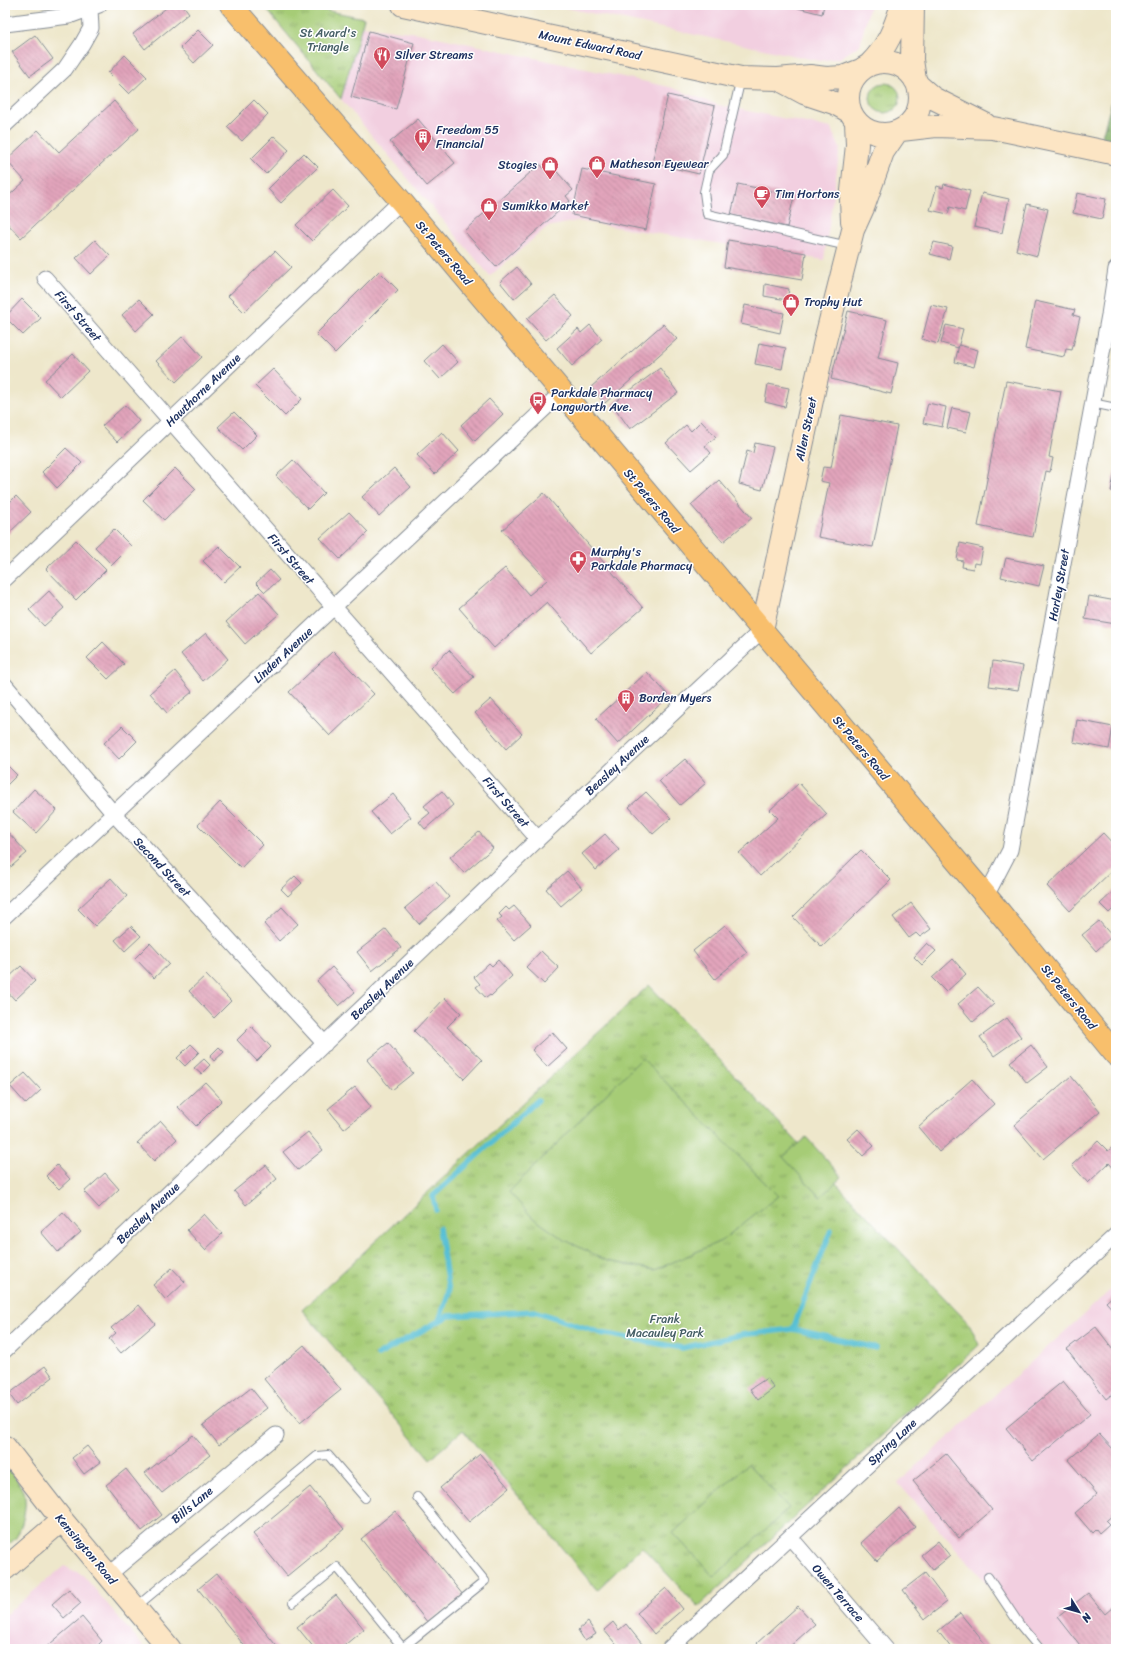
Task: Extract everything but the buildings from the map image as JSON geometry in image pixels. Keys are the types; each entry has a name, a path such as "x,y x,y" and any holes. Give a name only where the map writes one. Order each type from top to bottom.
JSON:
{"main road":[{"name":"St Peters Road","path":"231,5 401,201 561,394 986,896 1116,1055"}],"street":[{"name":"Mount Edward Road","path":"403,5 741,78 778,79 810,76 826,78 844,77 865,67"},
{"path":"902,5 890,39 879,55 853,78 849,89 848,101 853,117 864,129 874,134 885,135 936,126 994,128 1116,154"},
{"path":"898,132 910,124 916,116 920,106 920,95 912,60 913,5"},
{"path":"5,24 69,16 95,7 91,28 65,68 5,125"},
{"path":"865,67 885,62 900,65 909,71 917,82 934,98 994,128"},
{"name":"Mount Edward Road","path":"778,79 804,93 834,103 853,117"},
{"name":"Allen Street","path":"851,238 852,200 857,145 853,117"},
{"name":"Allen Street","path":"762,630 824,345 851,238 882,152 898,132"},
{"name":"Hawthorne Avenue","path":"5,579 401,201"},
{"name":"Harley Street","path":"986,896 1010,850 1116,269"},
{"name":"First Street","path":"45,278 538,839"},
{"name":"Linden Avenue","path":"5,916 561,394"},
{"name":"Beasley Avenue","path":"5,1350 538,839 762,630"},
{"name":"Second Street","path":"5,685 114,814 325,1044"},
{"name":"Spring Lane","path":"669,1649 1116,1235"},
{"name":"Bills Lane","path":"108,1575 276,1435"},
{"name":"Kensington Road","path":"5,1447 62,1520 170,1649"},
{"path":"5,1569 62,1520"},
{"name":"Owen Terrace","path":"790,1537 886,1649"}],"lane":[{"path":"741,78 723,155 709,170 704,192 707,214 851,238"},
{"path":"1092,403 1116,408"},
{"path":"135,1608 317,1456 328,1455 365,1498"},
{"path":"293,1603 338,1567 402,1648 485,1581 416,1496"},
{"path":"988,1577 1020,1625 1040,1649"}],"shaded area":[{"path":"552,5 870,5 860,45 840,58 820,61"},
{"path":"361,26 418,33 670,87 718,105 831,128 840,148 824,260 577,221 547,227 490,276 341,99"},
{"path":"1116,1285 1116,1649 1045,1649 898,1483"},
{"path":"64,1566 83,1575 145,1649 5,1649 5,1615"}],"green space":[{"name":"St Avard's Triangle","path":"263,5 299,5 364,18 341,99"},
{"path":"885,83 891,84 899,92 899,104 891,112 885,113 879,112 871,104 870,98 871,92 879,84"},
{"path":"1116,88 1116,143 1101,139"},
{"name":"Frank Macauley Park","path":"649,985 970,1325 979,1345 698,1607 642,1547 597,1590 463,1430 430,1459 302,1310"},
{"path":"642,1058 778,1196 721,1241 655,1270 607,1261 563,1239 533,1218 509,1192"},
{"path":"806,1137 842,1177 820,1197 783,1157"},
{"path":"748,1464 789,1508 714,1577 673,1533"},
{"path":"5,1465 20,1486 24,1494 25,1504 24,1517 18,1535 5,1547"}],"waterway":[{"path":"436,1210 433,1196 538,1100"},
{"path":"439,1228 449,1292 439,1321"},
{"path":"378,1355 448,1316 534,1311 601,1333 682,1348 740,1335 793,1329 831,1230"},
{"path":"793,1329 876,1348"}],"place":[{"name":"Silver Streams","path":"382,70"},
{"name":"Freedom 55 Financial","path":"423,152"},
{"name":"Matheson Eyewear","path":"597,179"},
{"name":"Stogies","path":"550,180"},
{"name":"Tim Hortons","path":"762,209"},
{"name":"Sumikko Market","path":"489,221"},
{"name":"Trophy Hut","path":"791,317"},
{"name":"Parkdale Pharmacy Longworth Ave.","path":"538,415"},
{"name":"Murphy's Parkdale Pharmacy","path":"578,574"},
{"name":"Borden Myers","path":"626,713"}]}
